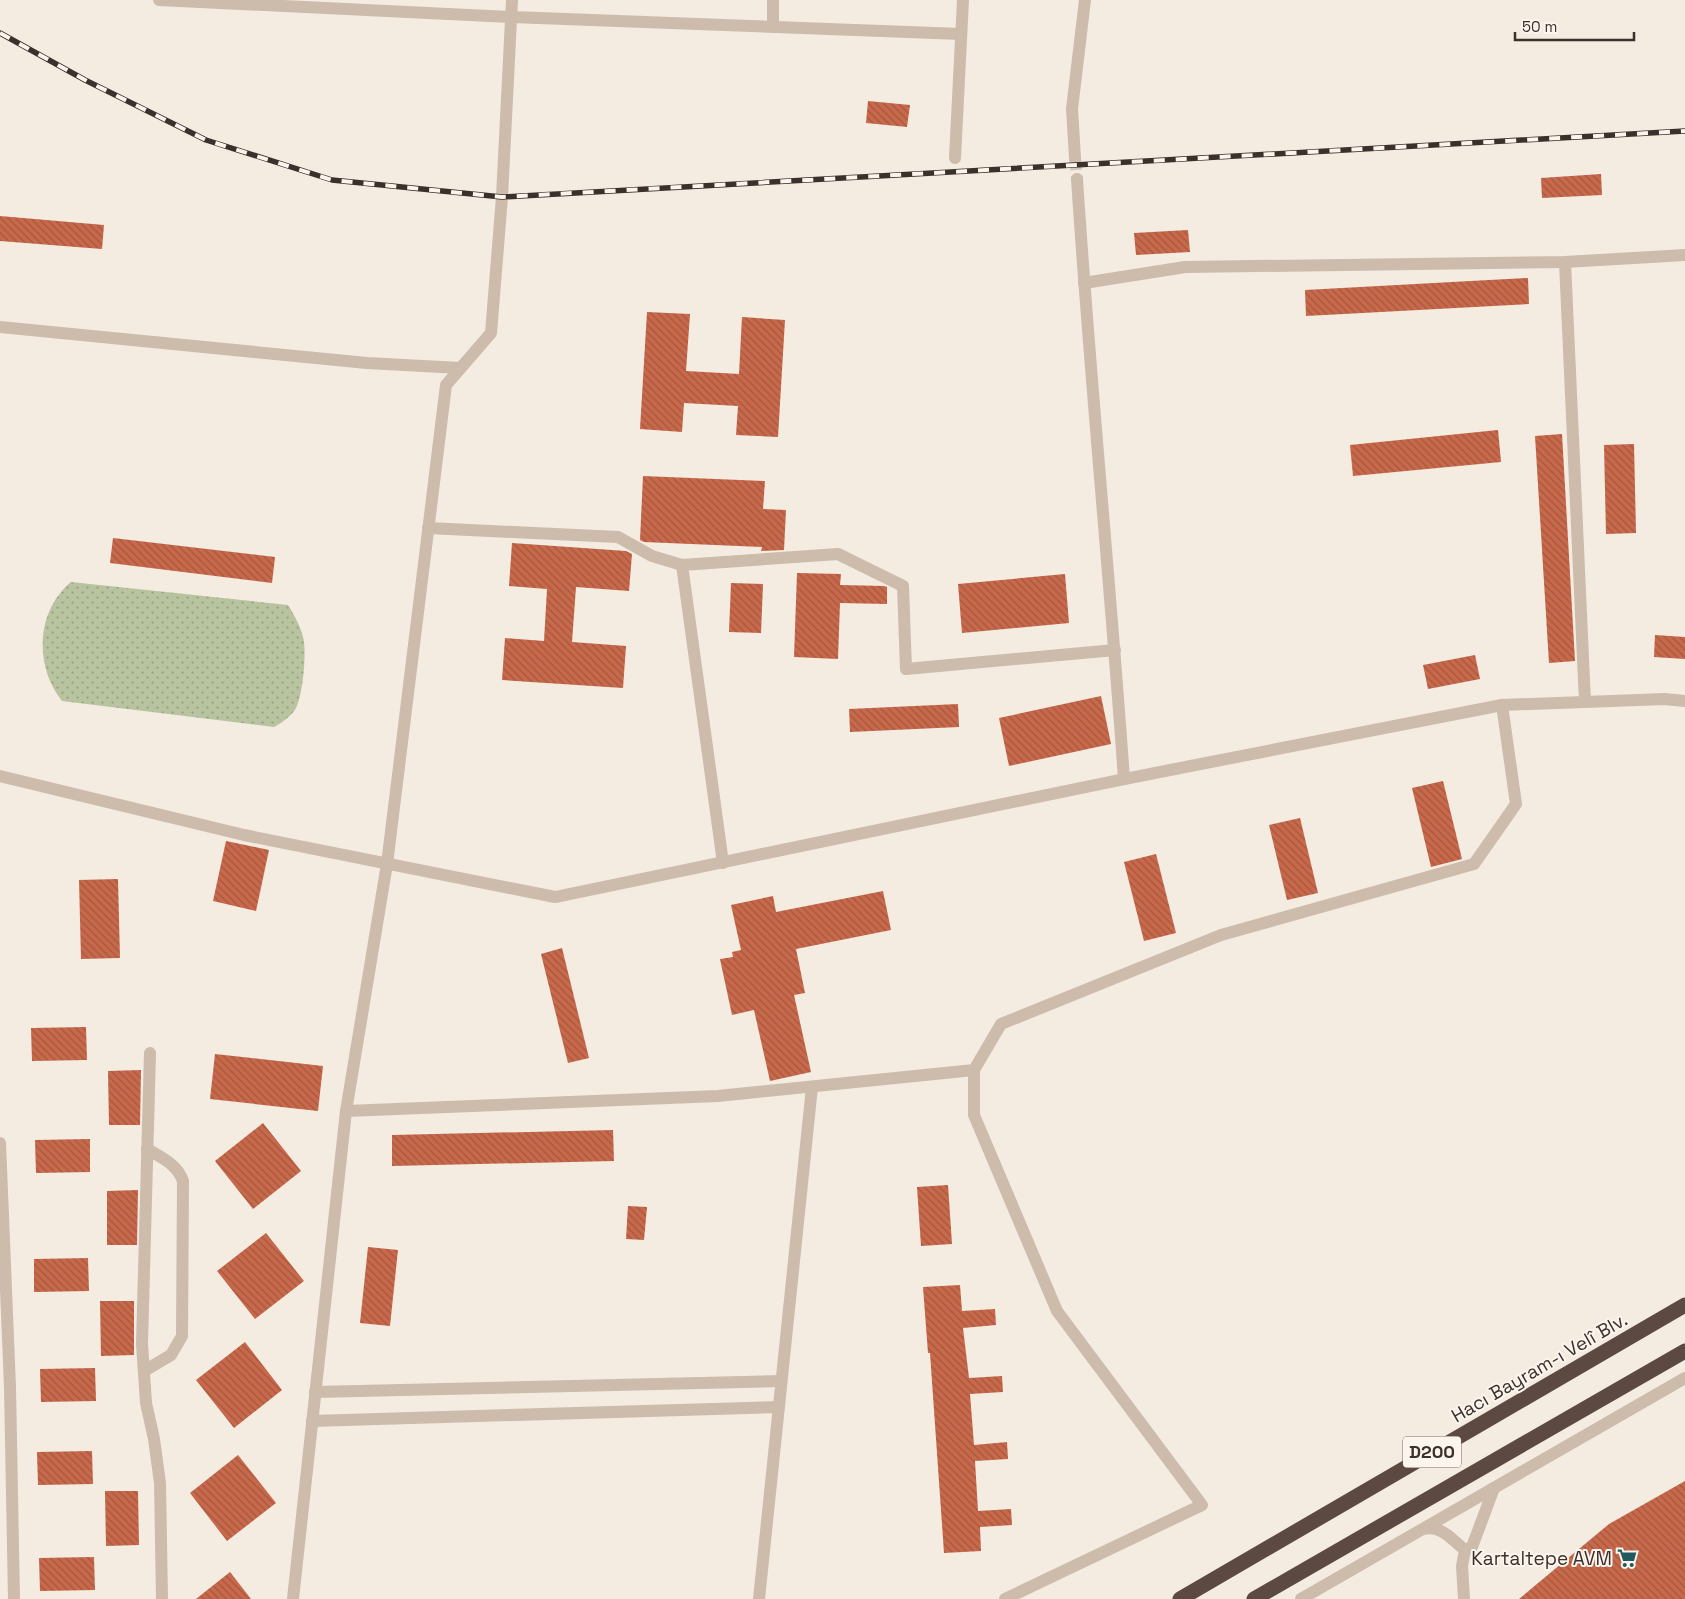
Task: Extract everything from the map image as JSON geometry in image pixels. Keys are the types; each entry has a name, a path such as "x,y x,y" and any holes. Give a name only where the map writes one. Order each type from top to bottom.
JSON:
{"highway":[{"name":"Hacı Bayram-ı Velî Blv.","path":"1180,1599 1685,1305"},
{"name":"D200","path":"1254,1599 1685,1351"}],"street":[{"path":"159,0 253,2 512,17 961,34"},
{"path":"293,1599 346,1111 386,864 446,385 491,333 502,197 512,0"},
{"path":"773,0 773,27"},
{"path":"955,158 963,0"},
{"path":"1075,158 1072,109 1085,0"},
{"path":"1077,179 1124,780"},
{"path":"1084,283 1185,267 1565,262 1685,255"},
{"path":"1565,262 1585,702"},
{"path":"0,327 367,363 460,368"},
{"path":"428,528 618,537 652,556 682,565 838,554 903,586 906,669 1115,650"},
{"path":"682,565 722,863"},
{"path":"0,776 244,835 555,897 1124,780 1502,705 1665,699 1685,701"},
{"path":"1005,1599 1202,1505 1057,1311 974,1115 974,1070 1002,1024 1221,935 1474,864 1516,804 1502,705"},
{"path":"150,1053 142,1344 146,1403 154,1439 160,1483 162,1599"},
{"path":"346,1111 718,1096 974,1070"},
{"path":"759,1599 812,1087"},
{"path":"0,1143 5,1388 14,1599"},
{"path":"144,1371 171,1355 182,1336 183,1181 180,1172 172,1163 147,1150"},
{"path":"1301,1599 1685,1378"},
{"path":"316,1392 781,1381"},
{"path":"312,1421 779,1407"},
{"path":"1465,1550 1472,1547 1494,1488"},
{"path":"1418,1531 1431,1527 1443,1531 1465,1550"},
{"path":"1464,1599 1462,1566 1465,1550"}],"green space":[{"path":"71,582 288,605 299,624 304,643 302,685 295,710 274,727 62,701 53,687 47,672 43,656 43,639 45,623 51,608 59,594"}],"building":[{"path":"868,101 910,105 907,127 866,123"},
{"path":"1601,174 1602,195 1542,198 1541,178"},
{"path":"0,216 104,225 102,249 0,241"},
{"path":"1188,230 1190,252 1136,255 1134,233"},
{"path":"1528,278 1529,304 1306,316 1305,290"},
{"path":"647,312 690,314 686,371 739,374 742,317 785,320 778,437 736,435 738,406 684,403 682,432 640,429"},
{"path":"1498,430 1501,462 1353,476 1350,445"},
{"path":"1562,434 1575,661 1549,663 1535,436"},
{"path":"1634,444 1636,533 1606,534 1604,445"},
{"path":"643,476 765,481 763,509 786,510 784,550 761,551 762,547 644,542 640,540"},
{"path":"113,538 275,557 272,583 110,563"},
{"path":"512,543 626,551 632,554 629,591 576,587 572,642 626,646 623,688 502,680 505,638 544,641 547,589 509,586"},
{"path":"797,573 841,574 840,585 887,587 887,604 840,603 838,659 794,657"},
{"path":"1065,574 1069,623 962,633 958,584"},
{"path":"731,583 763,584 761,633 729,632"},
{"path":"1655,635 1685,637 1685,659 1654,657"},
{"path":"1475,655 1480,679 1428,689 1423,665"},
{"path":"1101,696 1111,744 1009,766 999,718"},
{"path":"958,704 959,727 850,732 849,709"},
{"path":"1443,781 1462,859 1431,867 1412,788"},
{"path":"1300,818 1318,893 1287,900 1269,825"},
{"path":"226,841 269,850 256,911 213,901"},
{"path":"1156,854 1176,933 1144,941 1124,862"},
{"path":"118,879 120,958 81,959 79,880"},
{"path":"883,891 891,930 796,949 805,993 794,995 811,1072 770,1081 754,1010 732,1015 720,959 733,957 732,952 741,950 731,905 773,896 776,912"},
{"path":"562,948 589,1058 568,1063 541,954"},
{"path":"86,1027 87,1060 32,1061 31,1028"},
{"path":"215,1054 323,1066 318,1111 210,1099"},
{"path":"141,1070 140,1125 109,1125 108,1071"},
{"path":"263,1123 301,1171 253,1209 215,1161"},
{"path":"613,1130 614,1161 392,1166 392,1135"},
{"path":"90,1139 90,1172 36,1173 35,1140"},
{"path":"948,1185 952,1244 921,1246 917,1187"},
{"path":"138,1190 137,1245 107,1245 107,1191"},
{"path":"628,1206 647,1207 644,1240 626,1239"},
{"path":"266,1233 304,1281 255,1319 217,1271"},
{"path":"368,1247 398,1250 390,1326 360,1323"},
{"path":"88,1258 89,1291 34,1292 34,1259"},
{"path":"960,1285 962,1311 995,1309 996,1325 963,1328 969,1378 1002,1376 1003,1392 970,1394 974,1445 1007,1442 1008,1459 975,1461 978,1511 1011,1509 1012,1525 980,1527 981,1551 944,1553 930,1353 928,1353 923,1287"},
{"path":"100,1301 134,1301 134,1355 101,1356"},
{"path":"245,1342 282,1390 234,1428 196,1380"},
{"path":"95,1368 96,1401 41,1402 40,1369"},
{"path":"92,1451 93,1484 38,1485 37,1452"},
{"path":"238,1455 276,1503 227,1541 190,1493"},
{"name":"Kartaltepe AVM","path":"1685,1481 1685,1599 1519,1599 1609,1524"},
{"path":"105,1491 138,1491 139,1545 106,1546"},
{"path":"94,1557 95,1590 40,1591 39,1558"},
{"path":"230,1572 251,1599 196,1599"}],"tunnel":[{"path":"1075,158 1077,179"}],"railway":[{"path":"0,33 85,80 206,140 332,180 502,197 1685,131"}],"place":[{"name":"Kartaltepe AVM","path":"1627,1558"}]}
